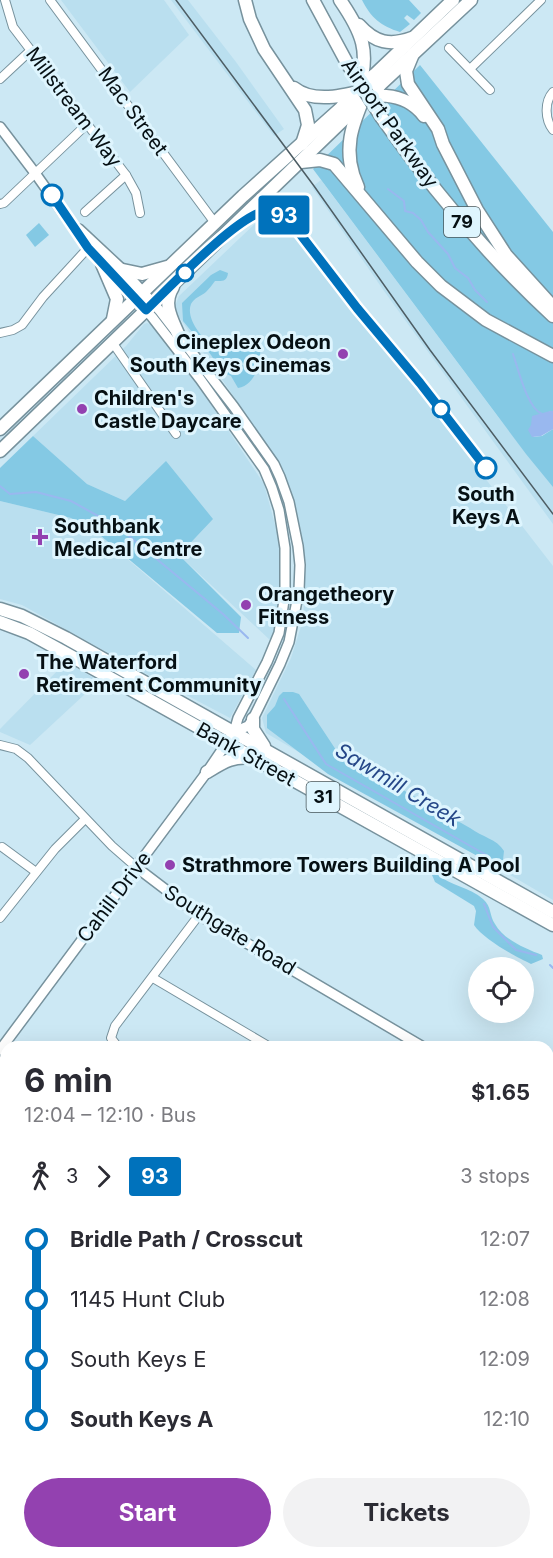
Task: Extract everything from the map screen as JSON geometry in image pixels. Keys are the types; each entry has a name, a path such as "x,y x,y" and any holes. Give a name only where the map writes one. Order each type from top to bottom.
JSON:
{"main road":[{"path":"245,0 259,40 274,67 303,105 308,125 302,144"},
{"name":"Airport Parkway","path":"313,0 347,63 413,161 477,239 553,316"},
{"path":"340,0 361,34 365,52 362,96 350,136 349,159 357,184 374,211"},
{"path":"0,451 301,162 412,38 453,0"},
{"path":"0,429 215,223 302,144 413,54 471,0"},
{"path":"352,18 366,33 380,41 391,43 412,38"},
{"path":"413,54 407,66 406,80 438,129 443,144"},
{"path":"286,81 297,91 309,96 391,96 412,105 422,113 443,144 491,234 506,255 553,307"},
{"path":"301,162 320,160 334,164 433,279 449,294 486,320 553,356"},
{"path":"102,264 117,299 112,322"},
{"path":"123,270 142,274 171,266"},
{"path":"176,282 169,293 167,305 179,336"},
{"name":"Bank Street","path":"3,616 22,616 163,708 499,889 553,912"},
{"name":"Bank Street","path":"81,654 172,696 269,751 499,889 553,925"},
{"path":"163,708 172,696"},
{"path":"253,719 256,735 269,751"},
{"path":"207,772 230,758 242,756 256,759"}],"street":[{"name":"Millstream Way","path":"6,0 13,27 126,175 136,193 140,213"},
{"name":"Mac Street","path":"50,0 215,223"},
{"path":"471,68 541,0"},
{"path":"449,48 490,90"},
{"path":"0,79 30,51"},
{"path":"553,92 549,96 547,110 549,125 553,130"},
{"path":"0,204 4,203 86,125"},
{"path":"0,127 35,172 88,248 102,264 140,295"},
{"path":"85,212 126,175"},
{"path":"68,218 123,270 264,469 279,510 285,548 285,594 279,633 260,678 237,718 234,732"},
{"path":"0,333 22,325 88,248"},
{"path":"149,307 179,336 234,407 274,464 289,502 298,546 299,590 293,630 253,719 248,726 234,732"},
{"path":"112,342 177,434"},
{"path":"224,415 234,407"},
{"path":"264,469 274,464"},
{"path":"285,548 298,546"},
{"path":"260,678 271,683"},
{"name":"Cahill Drive","path":"7,1041 207,772 234,732"},
{"name":"Southgate Road","path":"0,745 16,749 28,758 111,846 199,915 413,1041"},
{"path":"0,918 55,849 85,819"},
{"path":"2,847 36,872"},
{"path":"113,1041 111,1038 115,1026 199,915"},
{"path":"153,978 260,1041"}],"shaded area":[{"path":"61,0 164,0 189,35 130,92"},
{"path":"171,0 188,0 284,129 274,136"},
{"path":"362,0 409,0 421,13 414,20 407,15 404,18 410,24 400,32 377,20"},
{"path":"420,65 553,232 553,411 550,411 533,437 542,436 553,429 553,487 313,169"},
{"path":"321,180 499,418 553,486 553,524 384,291 312,187"},
{"path":"274,216 290,226 553,566 553,900 266,733 262,718 291,658 303,620 306,562 297,521 278,467 254,426 177,314 175,306 179,296 262,217"},
{"path":"39,223 49,235 35,247 26,235"},
{"path":"220,270 228,273 227,278 215,281 206,292 194,300 190,310 193,322 201,335 214,349 228,347 237,349 250,346 257,340 261,342 259,363 254,376 245,386 238,388 231,376 222,372 183,321 182,303 211,275"},
{"path":"147,323 152,325 206,397 264,484 280,543 279,602 270,640 179,555 166,462 125,501 87,484 33,436"},
{"path":"553,411 553,429 541,436 532,437 528,430 532,416"},
{"path":"33,436 87,484 125,501 166,461 213,519 179,555 241,617 239,633 217,633 95,531 71,518 0,501 0,468"},
{"path":"0,501 71,518 95,531 256,670 230,718 22,605 0,599"},
{"path":"66,662 99,681 30,745 0,732 0,729"},
{"path":"283,692 299,694 338,753 493,841 504,851 503,860 492,864 328,774 267,728 267,715"},
{"path":"437,874 478,895 488,905 495,924 504,935 522,947 542,955 543,959 534,963 534,957 518,957 492,942 474,925 476,911 474,906 435,882 432,875"}],"waterway":[{"path":"388,189 404,201 405,211 413,213 421,220 428,232 448,254 455,268 468,278 475,290 487,302"},
{"path":"513,354 528,396 542,414"},
{"name":"Sawmill Creek","path":"0,486 10,494 36,492 71,501 118,527 223,614 248,638"},
{"name":"Sawmill Creek","path":"284,699 326,764 488,856"},
{"name":"Sawmill Creek","path":"484,904 493,927 516,950 536,955"},
{"name":"Sawmill Creek","path":"550,965 553,968"}],"tram line":[{"path":"176,0 314,186 430,350 553,514"}],"bus line":[{"name":"93","path":"52,195 88,248 146,310 218,241 252,216 270,210 287,217 295,224 357,308 420,383 486,468"}],"place":[{"name":"Cineplex Odeon South Keys Cinemas","path":"343,354"},
{"name":"Children's Castle Daycare","path":"82,409"},
{"name":"South Keys A","path":"486,468"},
{"name":"Southbank Medical Centre","path":"40,537"},
{"name":"Orangetheory Fitness","path":"246,605"},
{"name":"The Waterford Retirement Community","path":"24,674"},
{"name":"Strathmore Towers Building A Pool","path":"170,865"}]}
